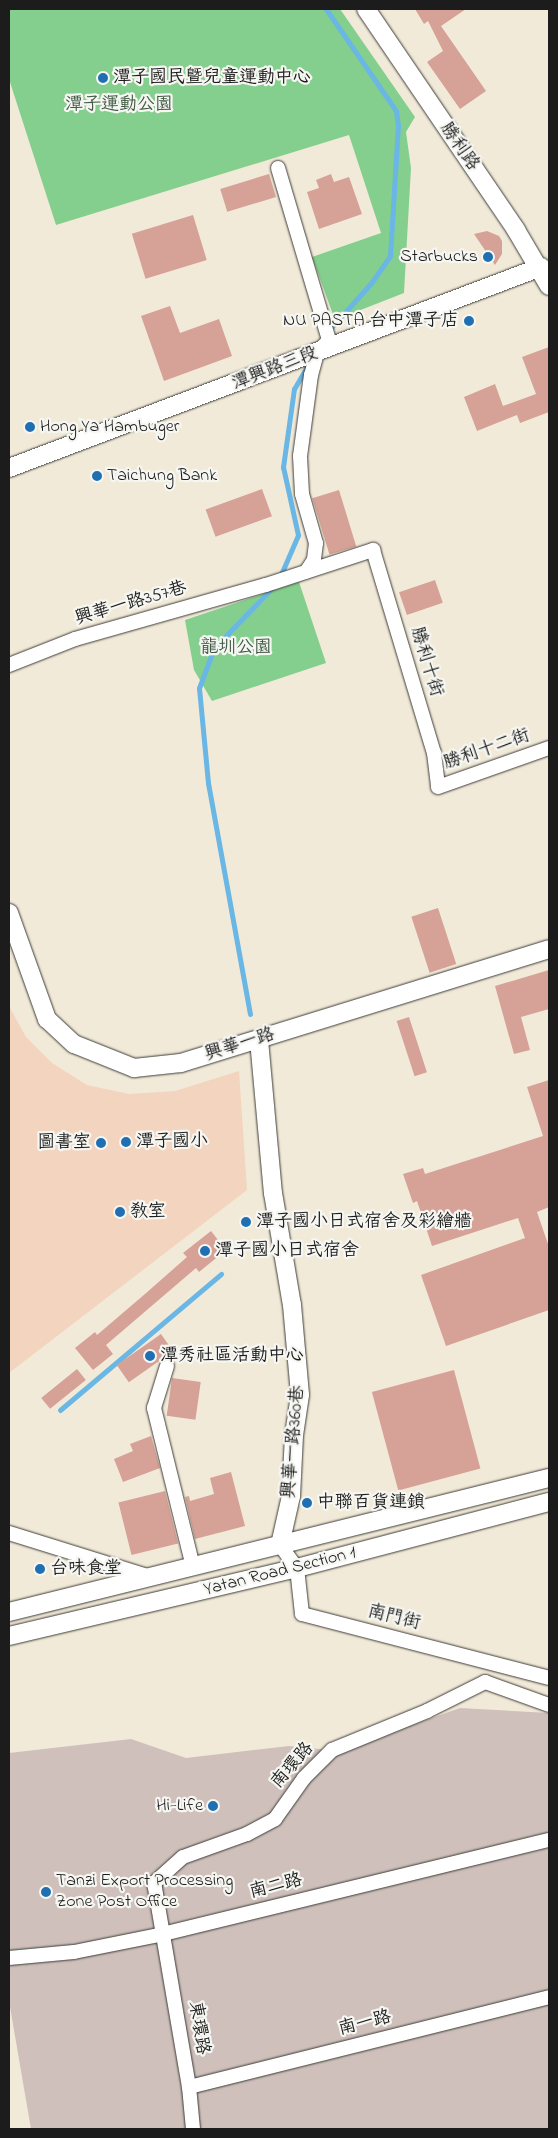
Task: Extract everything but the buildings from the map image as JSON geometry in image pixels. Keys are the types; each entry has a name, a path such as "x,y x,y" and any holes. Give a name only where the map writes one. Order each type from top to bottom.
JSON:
{"street":[{"name":"勝利路","path":"366,9 541,267 549,286"},
{"path":"278,168 329,340 312,355 300,456 302,494 316,543 314,560 306,572"},
{"name":"潭興路三段","path":"9,468 541,267"},
{"name":"勝利十街","path":"306,572 372,550 434,753 438,787"},
{"name":"興華一路357巷","path":"9,665 75,639 285,580 306,572"},
{"name":"勝利十二街","path":"438,787 549,748"},
{"name":"興華一路","path":"9,913 47,1019 74,1044 121,1065 156,1068 258,1040 549,949"},
{"name":"興華一路360巷","path":"258,1040 273,1193 292,1305 300,1395 294,1435 291,1496 280,1545"},
{"path":"167,1366 154,1408 158,1436 193,1567"},
{"name":"Yatan Road Section 1","path":"9,1612 549,1478"},
{"name":"Yatan Road Section 1","path":"9,1636 297,1568 549,1502"},
{"path":"9,1533 151,1578"},
{"path":"280,1545 297,1568"},
{"name":"南門街","path":"297,1568 302,1614 549,1678"},
{"name":"南環路","path":"163,1934 154,1883 183,1857 247,1834 274,1819 304,1778 332,1750 427,1712 485,1682 549,1705"},
{"name":"南二路","path":"9,1958 74,1952 163,1934 549,1840"},
{"name":"東環路","path":"163,1934 189,2087 192,2129"},
{"name":"南一路","path":"189,2087 549,1997"}],"shaded area":[{"name":"潭子國小","path":"9,1006 26,1037 52,1063 87,1085 129,1094 175,1091 239,1071 247,1190 9,1373"},
{"path":"460,1708 549,1713 549,2129 31,2129 9,2001 9,1753 131,1739 186,1758 289,1746 339,1751"}],"green space":[{"name":"潭子運動公園","path":"9,9 340,9 415,117 406,132 411,168 404,293 335,320 312,257 381,233 349,135 56,225 9,79"},
{"name":"龍圳公園","path":"299,582 326,663 212,701 194,670 185,620"}],"waterway":[{"path":"326,9 396,111 398,125 390,256 372,282 329,330"},
{"path":"279,579 298,535 283,467 294,389 308,365"},
{"path":"250,1014 208,783 199,688 214,648 274,586"},
{"path":"60,1410 221,1274"}],"place":[{"name":"潭子國民暨兒童運動中心","path":"103,78"},
{"name":"Starbucks","path":"488,257"},
{"name":"NU PASTA 台中潭子店","path":"469,321"},
{"name":"Hong Ya Hambuger","path":"30,427"},
{"name":"Taichung Bank","path":"97,476"},
{"name":"潭子國小","path":"126,1142"},
{"name":"圖書室","path":"101,1143"},
{"name":"教室","path":"120,1212"},
{"name":"潭子國小日式宿舍及彩繪牆","path":"246,1222"},
{"name":"潭子國小日式宿舍","path":"205,1251"},
{"name":"潭秀社區活動中心","path":"150,1356"},
{"name":"中聯百貨連鎖","path":"307,1503"},
{"name":"台味食堂","path":"40,1569"},
{"name":"Hi-Life","path":"213,1806"},
{"name":"Tanzi Export Processing Zone Post Office","path":"46,1892"}]}
